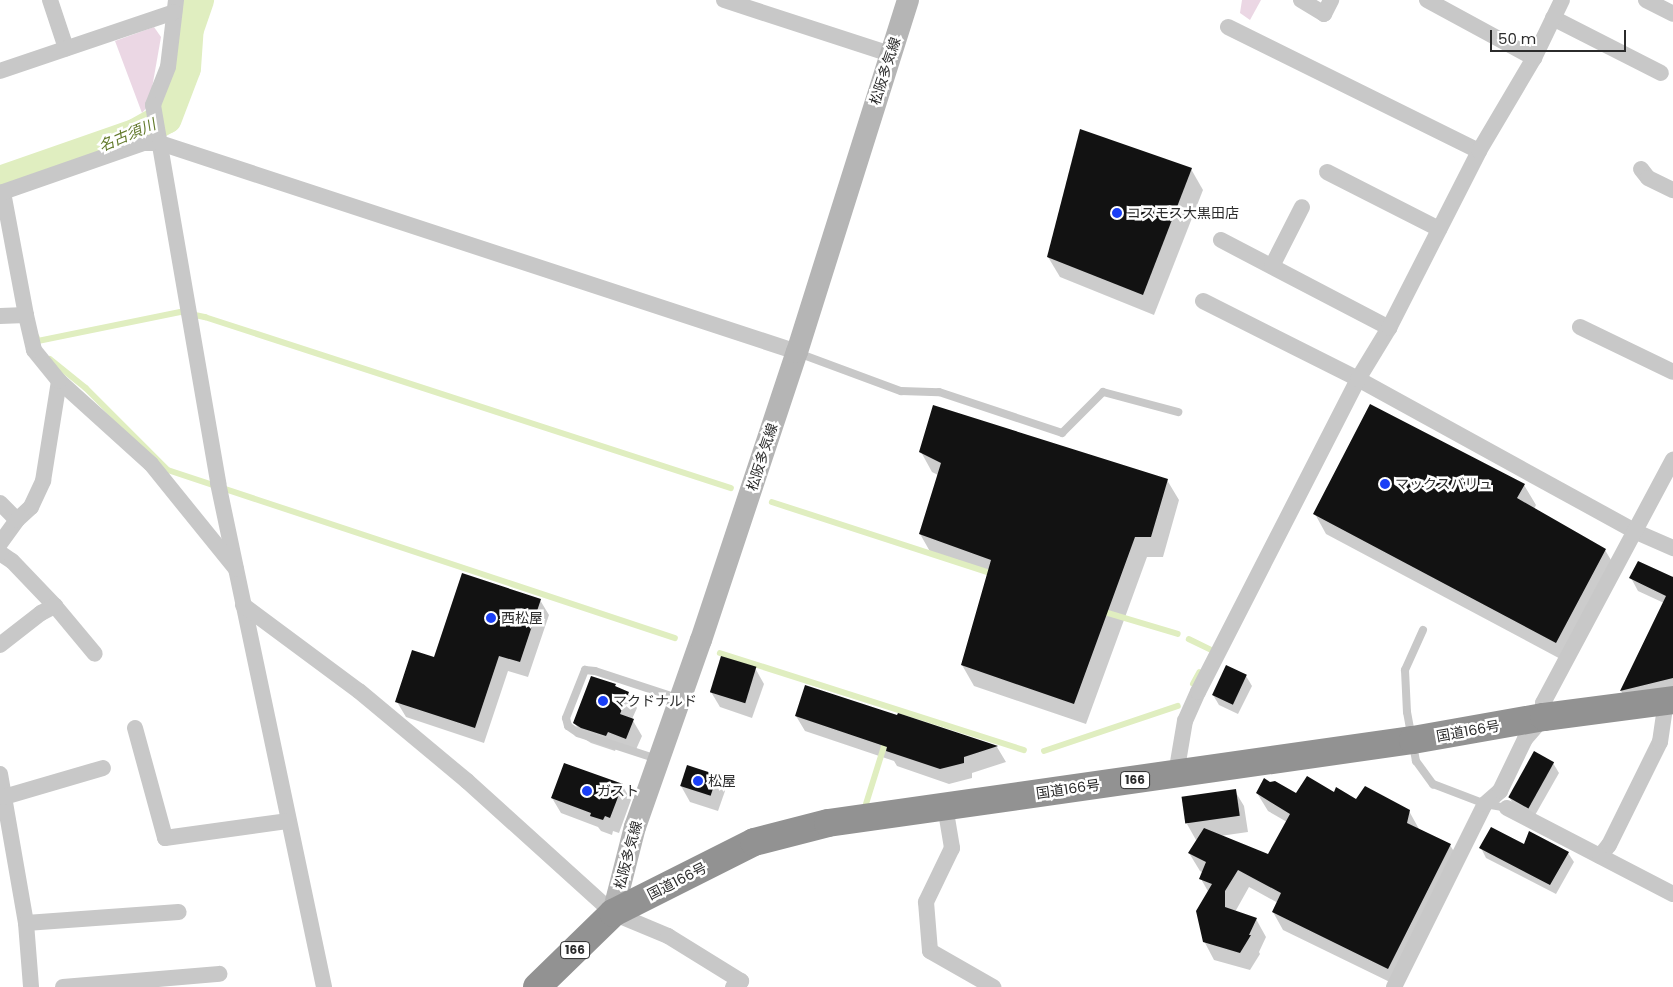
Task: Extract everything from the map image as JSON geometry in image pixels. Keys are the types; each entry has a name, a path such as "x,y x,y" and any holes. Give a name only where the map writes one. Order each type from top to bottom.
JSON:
{"highway":[{"name":"国道166号","path":"537,987 613,913 754,842 828,823 1413,740 1544,717 1670,701"}],"main road":[{"name":"松阪多気線","path":"613,913 635,828 797,352 908,0"}],"street":[{"path":"50,0 66,48"},
{"path":"724,0 890,54"},
{"path":"1301,0 1324,14 1331,0"},
{"path":"1427,0 1534,58"},
{"path":"1176,774 1185,721 1198,692 1358,379 1389,328 1479,151 1534,58 1562,0"},
{"path":"1646,0 1673,14"},
{"path":"0,70 66,48 175,6 168,67 154,105 220,489 287,821 324,987"},
{"path":"1553,18 1661,73"},
{"path":"1228,27 1479,151"},
{"path":"236,569 151,464 59,382 34,350 2,193 144,143 160,142 797,352"},
{"path":"1641,169 1648,178 1673,190"},
{"path":"1327,172 1439,229"},
{"path":"1272,266 1302,207"},
{"path":"1220,240 1389,328"},
{"path":"1203,301 1358,379 1634,531 1673,548"},
{"path":"0,316 25,311"},
{"path":"1580,327 1673,372"},
{"path":"0,544 17,520 31,507 44,481 59,382"},
{"path":"1394,987 1485,804 1500,791 1526,739 1544,717 1543,703 1673,460"},
{"path":"0,503 17,520"},
{"path":"0,553 12,560 55,606 95,654"},
{"path":"243,605 359,691 467,781 613,913 668,936 741,982 734,987"},
{"path":"0,645 41,613 55,606"},
{"path":"1600,856 1609,845 1660,742 1670,701"},
{"path":"135,728 165,838 287,821"},
{"path":"4,797 104,768"},
{"path":"0,774 26,924 31,987"},
{"path":"945,806 952,848 926,902 930,951 993,987"},
{"path":"1507,808 1673,894"},
{"path":"26,924 179,912"},
{"path":"63,987 219,974"}],"lane":[{"path":"797,352 901,391 939,392 1062,433 1103,392 1178,412"},
{"path":"1423,630 1405,670 1407,712 1416,761 1432,784 1485,804 1507,808"},
{"path":"659,760 578,733 568,726 566,718 585,670 596,670 680,699"}],"shaded area":[{"path":"1242,0 1261,0 1250,20 1240,13"},
{"path":"154,27 161,37 149,105 142,113 115,41"}],"building":[{"name":"コスモス大黒田店","path":"1080,129 1192,168 1143,295 1047,257"},
{"path":"1370,404 1525,484 1517,498 1606,549 1556,643 1313,514"},
{"path":"933,405 1168,479 1151,537 1135,537 1074,704 961,665 991,560 919,534 941,463 919,452"},
{"path":"1638,561 1673,577 1673,678 1620,691 1666,596 1629,578"},
{"path":"462,573 541,599 520,662 499,656 475,728 395,702 412,650 434,657"},
{"path":"721,656 756,667 745,703 710,692"},
{"path":"1226,665 1247,675 1233,705 1212,695"},
{"name":"マクドナルド","path":"591,676 616,684 615,686 629,692 620,714 634,719 626,739 608,732 606,736 581,728 573,723"},
{"path":"805,685 998,746 964,757 964,763 940,769 886,751 887,747 795,716"},
{"path":"1534,751 1554,762 1528,809 1508,797"},
{"name":"ガスト","path":"564,763 623,784 610,818 605,816 603,820 590,816 591,813 551,798"},
{"name":"松屋","path":"687,765 717,775 711,796 680,786"},
{"path":"1307,776 1334,792 1336,787 1356,799 1365,786 1410,810 1407,823 1451,844 1388,969 1272,912 1281,893 1238,870 1225,891 1225,907 1257,918 1249,935 1251,935 1240,953 1203,942 1196,911 1212,884 1199,879 1206,862 1188,853 1204,828 1268,854 1290,814 1256,793 1264,778 1270,782 1275,781 1296,793"},
{"path":"1236,789 1240,816 1185,823 1182,797"},
{"path":"1491,827 1524,844 1529,831 1569,852 1550,885 1479,848"}],"waterway":[{"name":"名古須川","path":"0,182 135,135 166,118 185,68 188,29 198,0"},
{"path":"37,337 38,341 181,312 205,317 731,488"},
{"path":"50,359 86,388 168,470 675,638"},
{"path":"772,502 993,574"},
{"path":"1101,611 1178,634"},
{"path":"1189,639 1212,650"},
{"path":"720,653 1024,750"},
{"path":"1193,684 1199,673"},
{"path":"1044,751 1178,706"},
{"path":"866,804 886,740"}],"place":[{"name":"コスモス大黒田店","path":"1117,213"},
{"name":"マックスバリュ","path":"1385,484"},
{"name":"西松屋","path":"491,618"},
{"name":"マクドナルド","path":"603,701"},
{"name":"松屋","path":"698,781"},
{"name":"ガスト","path":"587,791"}]}
